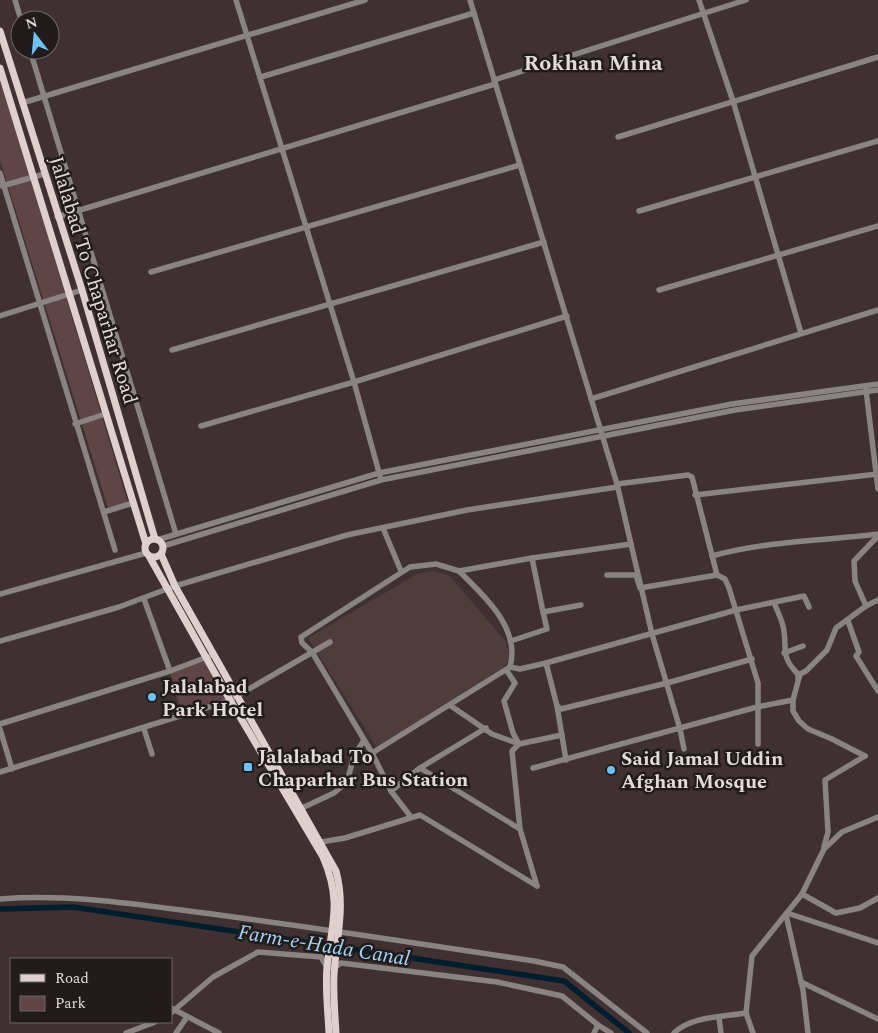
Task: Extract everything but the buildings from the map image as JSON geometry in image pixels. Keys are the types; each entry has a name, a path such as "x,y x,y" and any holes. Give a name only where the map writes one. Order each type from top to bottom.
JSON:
{"main road":[{"name":"Jalalabad To Chaparhar Road","path":"0,31 57,217 82,290 156,539"},
{"name":"Jalalabad To Chaparhar Road","path":"0,68 146,544"},
{"path":"329,1033 330,977 335,934 335,898 332,877 323,857 206,658 171,587 162,550 156,539 150,540 146,544 148,555 171,587 214,654 336,871 340,885 341,915 335,934"},
{"path":"148,555 157,556 162,550"},
{"path":"330,977 336,1033"}],"street":[{"path":"236,0 354,382 381,480"},
{"path":"22,103 365,0"},
{"path":"470,0 617,486 640,588"},
{"path":"699,0 733,101 753,176 801,333"},
{"path":"57,217 495,82 746,0"},
{"path":"261,77 474,14"},
{"path":"618,137 878,57"},
{"path":"33,60 176,534"},
{"path":"639,211 753,176 878,141"},
{"path":"151,272 520,165"},
{"path":"0,173 2,186 40,303 115,550"},
{"path":"2,186 44,174"},
{"path":"659,290 878,226"},
{"path":"172,350 544,242"},
{"path":"0,316 82,290"},
{"path":"591,399 878,310"},
{"path":"200,426 354,382 567,316"},
{"path":"162,550 381,480 732,404 866,388 878,384"},
{"path":"866,388 878,390"},
{"path":"866,388 878,474 878,489"},
{"path":"76,424 105,414"},
{"path":"156,539 379,473 600,432"},
{"path":"695,495 878,474"},
{"path":"0,641 144,599 171,587 347,535 468,510 688,475 692,477 695,495 717,575"},
{"path":"104,512 133,503"},
{"path":"383,528 401,571"},
{"path":"712,556 789,542 878,535"},
{"path":"866,606 855,581 854,561 878,535"},
{"path":"411,817 391,791 372,753 312,652 302,643 301,637 401,571 421,564 436,564 459,571 532,558 631,544"},
{"path":"0,594 148,555"},
{"path":"511,641 546,629 532,558"},
{"path":"459,571 494,606 511,641 514,655 509,669 515,683 504,701 513,733 519,744"},
{"path":"607,575 636,575 684,749"},
{"path":"640,588 717,575 725,579 752,659 758,683 758,744"},
{"path":"372,753 509,669 520,669 546,663 736,610 804,596 809,607"},
{"path":"144,599 170,671"},
{"path":"753,1033 746,1013 752,956 769,932 787,914 802,894 824,849 828,832 826,780 865,756 832,738 808,729 793,711 793,700 800,674 813,665 827,650 836,628 866,606 878,600"},
{"path":"774,603 783,627 784,654 790,667 798,674 798,684"},
{"path":"543,612 581,605"},
{"path":"848,621 859,652 856,656 878,691"},
{"path":"0,772 144,729 230,700 330,642"},
{"path":"784,654 803,646"},
{"path":"0,724 170,671 214,654"},
{"path":"557,706 561,709 667,683 752,659"},
{"path":"546,663 557,706 566,760"},
{"path":"533,768 757,707 793,700"},
{"path":"451,706 486,728 492,734 519,744 562,735"},
{"path":"0,728 12,768"},
{"path":"391,791 420,768 486,728"},
{"path":"144,729 152,754"},
{"path":"302,808 334,793 347,782 354,756 364,740"},
{"path":"321,842 345,838 420,815 537,886 520,830 512,751 519,744"},
{"path":"420,768 520,830"},
{"path":"824,849 842,832 878,817"},
{"path":"802,894 836,913 844,913 860,908 878,898"},
{"path":"0,899 52,897 118,902 563,967 647,1033"},
{"path":"787,914 878,943"},
{"path":"787,914 801,982 808,1033"},
{"path":"219,1033 173,1010 213,977 258,952 321,957 331,964 341,963 487,980 562,996 611,1033"},
{"path":"801,982 878,1019"},
{"path":"674,1033 681,1026 697,1020 746,1013"},
{"path":"176,1033 187,1017"},
{"path":"719,1018 721,1033"},
{"path":"126,1033 153,1023"},
{"path":"594,1033 598,1025"}],"shaded area":[{"path":"435,571 450,576 506,642 510,660 503,668 378,749 308,638 417,574"}],"green space":[{"path":"0,77 128,503 108,508 0,160"},
{"path":"206,661 226,699 181,712 170,673"}],"waterway":[{"name":"Farm-e-Hada Canal","path":"0,909 73,907 564,981 629,1033"}],"place":[{"name":"Jalalabad Park Hotel","path":"152,697"},
{"name":"Jalalabad To Chaparhar Bus Station","path":"248,767"},
{"name":"Said Jamal Uddin Afghan Mosque","path":"611,770"}],"district":[{"name":"Rokhan Mina","path":"593,62"}]}
